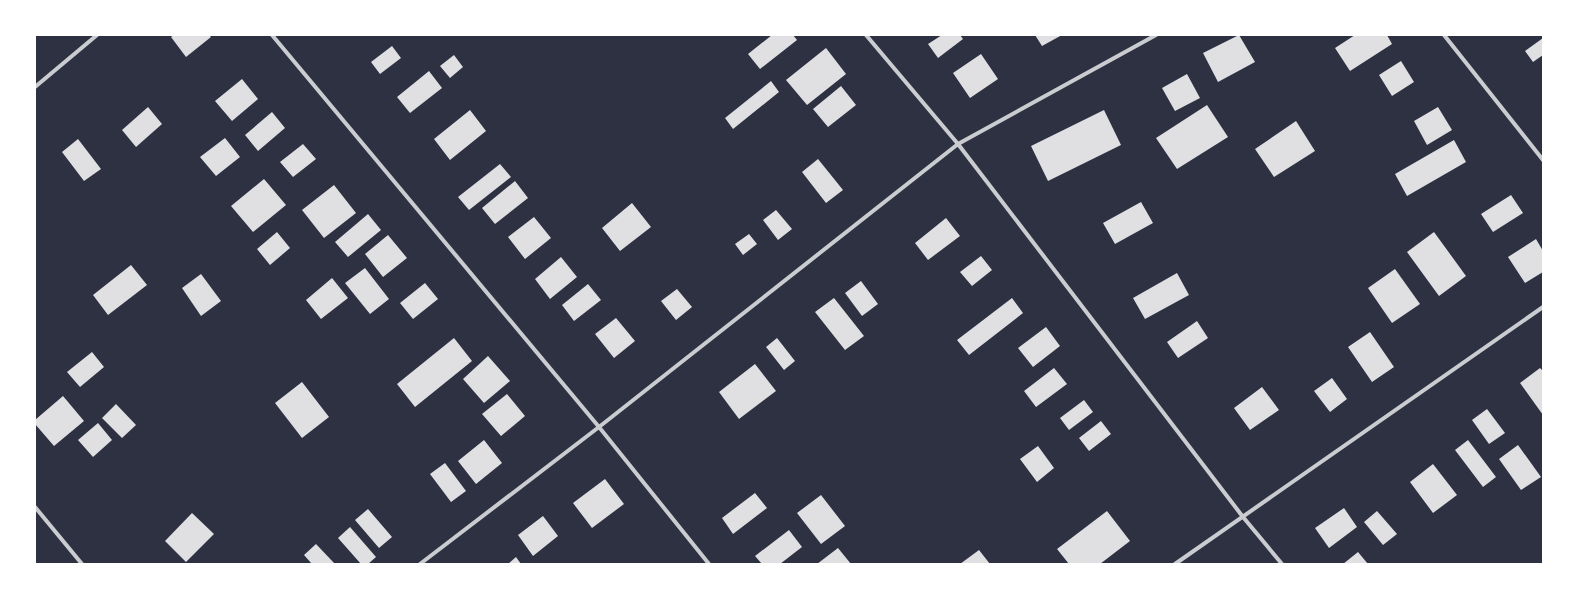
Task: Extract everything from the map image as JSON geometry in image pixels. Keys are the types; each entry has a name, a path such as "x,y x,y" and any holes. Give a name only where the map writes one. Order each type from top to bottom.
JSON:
{"street":[{"path":"35,87 98,35"},
{"path":"272,35 599,426 709,564"},
{"path":"866,35 958,144 1242,516 1282,564"},
{"path":"420,564 599,426 958,144 1156,35"},
{"path":"1444,35 1543,160"},
{"path":"1175,564 1543,307"},
{"path":"35,507 82,564"}],"building":[{"path":"174,35 209,35 211,37 186,57 171,37"},
{"path":"772,35 793,35 797,40 760,69 748,54"},
{"path":"942,35 960,35 963,39 938,58 928,44"},
{"path":"1035,35 1062,35 1042,46"},
{"path":"1239,35 1255,62 1218,82 1203,53"},
{"path":"1355,35 1387,35 1392,44 1350,71 1335,48"},
{"path":"1543,38 1543,55 1533,62 1525,51"},
{"path":"392,46 401,58 380,74 371,62"},
{"path":"826,48 846,74 807,105 786,80"},
{"path":"981,54 998,79 970,98 953,73"},
{"path":"454,55 463,67 450,78 440,66"},
{"path":"1401,61 1414,82 1392,96 1379,75"},
{"path":"429,71 442,88 410,113 397,97"},
{"path":"1187,74 1200,98 1175,111 1162,88"},
{"path":"242,79 258,99 232,121 215,101"},
{"path":"771,81 779,92 733,129 725,118"},
{"path":"841,86 856,105 828,127 813,109"},
{"path":"1207,105 1228,137 1177,169 1156,138"},
{"path":"148,107 162,124 136,147 122,130"},
{"path":"1438,107 1452,130 1427,145 1414,121"},
{"path":"470,110 486,131 450,160 434,139"},
{"path":"1104,110 1121,145 1048,181 1031,146"},
{"path":"272,112 285,128 258,151 245,135"},
{"path":"1296,121 1315,151 1274,177 1255,149"},
{"path":"225,138 240,157 216,176 200,157"},
{"path":"78,139 101,169 84,181 62,152"},
{"path":"1454,140 1466,162 1407,196 1395,174"},
{"path":"303,144 316,159 293,177 280,162"},
{"path":"818,159 843,190 826,203 802,172"},
{"path":"500,164 511,177 469,210 458,197"},
{"path":"264,179 286,205 253,232 231,206"},
{"path":"515,181 528,198 495,224 482,208"},
{"path":"334,185 356,213 324,238 302,210"},
{"path":"1511,195 1523,213 1493,232 1481,214"},
{"path":"1141,202 1153,223 1115,244 1103,223"},
{"path":"632,203 651,227 620,251 602,228"},
{"path":"776,210 792,229 778,240 763,220"},
{"path":"368,214 381,230 348,257 335,242"},
{"path":"534,217 551,238 525,259 508,237"},
{"path":"946,218 960,236 928,260 915,243"},
{"path":"277,232 290,248 270,265 257,249"},
{"path":"1434,232 1466,276 1439,296 1407,252"},
{"path":"749,234 757,244 743,255 735,244"},
{"path":"388,235 407,258 383,277 365,254"},
{"path":"1536,239 1543,251 1543,272 1525,283 1508,257"},
{"path":"981,256 992,270 972,286 960,272"},
{"path":"561,257 577,277 550,299 535,279"},
{"path":"131,265 147,285 108,315 93,295"},
{"path":"365,268 389,299 370,314 345,283"},
{"path":"1395,269 1420,304 1392,323 1368,288"},
{"path":"1177,273 1189,295 1145,319 1133,298"},
{"path":"201,274 221,301 201,316 182,288"},
{"path":"332,278 348,298 321,319 306,300"},
{"path":"861,281 878,304 862,316 845,293"},
{"path":"425,283 438,299 413,319 400,303"},
{"path":"588,284 601,300 574,321 562,305"},
{"path":"677,289 692,307 676,320 661,301"},
{"path":"834,298 864,336 845,350 815,312"},
{"path":"1012,298 1023,313 969,355 957,340"},
{"path":"616,318 635,341 614,358 595,334"},
{"path":"1197,321 1208,338 1178,358 1167,342"},
{"path":"1046,327 1060,346 1033,367 1018,348"},
{"path":"1370,332 1394,367 1372,382 1348,347"},
{"path":"454,338 472,361 415,407 397,384"},
{"path":"777,338 795,361 784,370 766,347"},
{"path":"92,352 104,367 80,387 67,372"},
{"path":"488,356 510,381 484,403 463,379"},
{"path":"755,364 776,391 739,419 719,392"},
{"path":"1054,368 1067,384 1036,407 1024,391"},
{"path":"1540,368 1543,371 1543,415 1520,383"},
{"path":"1332,378 1347,399 1330,412 1314,391"},
{"path":"302,382 329,417 302,438 275,403"},
{"path":"1262,387 1279,410 1250,430 1234,408"},
{"path":"507,394 525,416 501,436 482,414"},
{"path":"63,396 84,421 54,446 35,424 35,420"},
{"path":"1084,400 1093,412 1069,430 1060,418"},
{"path":"116,404 136,425 122,438 102,418"},
{"path":"1487,409 1505,433 1489,444 1472,420"},
{"path":"1101,421 1111,434 1089,451 1079,438"},
{"path":"98,423 112,440 93,457 78,440"},
{"path":"484,440 502,463 476,484 458,461"},
{"path":"1468,440 1496,477 1483,487 1455,450"},
{"path":"1518,445 1541,477 1521,490 1499,459"},
{"path":"1038,446 1054,468 1037,482 1020,459"},
{"path":"445,463 466,491 451,502 430,474"},
{"path":"1433,464 1457,495 1433,513 1410,482"},
{"path":"605,479 624,504 592,528 573,503"},
{"path":"755,493 767,508 733,534 722,518"},
{"path":"821,495 845,526 821,544 797,513"},
{"path":"1344,508 1357,527 1329,548 1315,528"},
{"path":"368,509 392,537 379,548 355,520"},
{"path":"1107,511 1130,541 1100,564 1069,564 1057,549"},
{"path":"1377,511 1397,534 1383,545 1364,522"},
{"path":"192,513 214,534 186,562 165,541"},
{"path":"543,516 558,536 533,556 518,535"},
{"path":"350,527 376,557 368,564 361,564 338,538"},
{"path":"789,530 802,547 780,564 762,564 755,556"},
{"path":"316,544 335,564 312,564 304,555"},
{"path":"838,548 851,564 817,564"},
{"path":"979,550 990,564 960,564"},
{"path":"1358,552 1368,564 1343,564"},
{"path":"516,557 521,564 508,564"}]}
